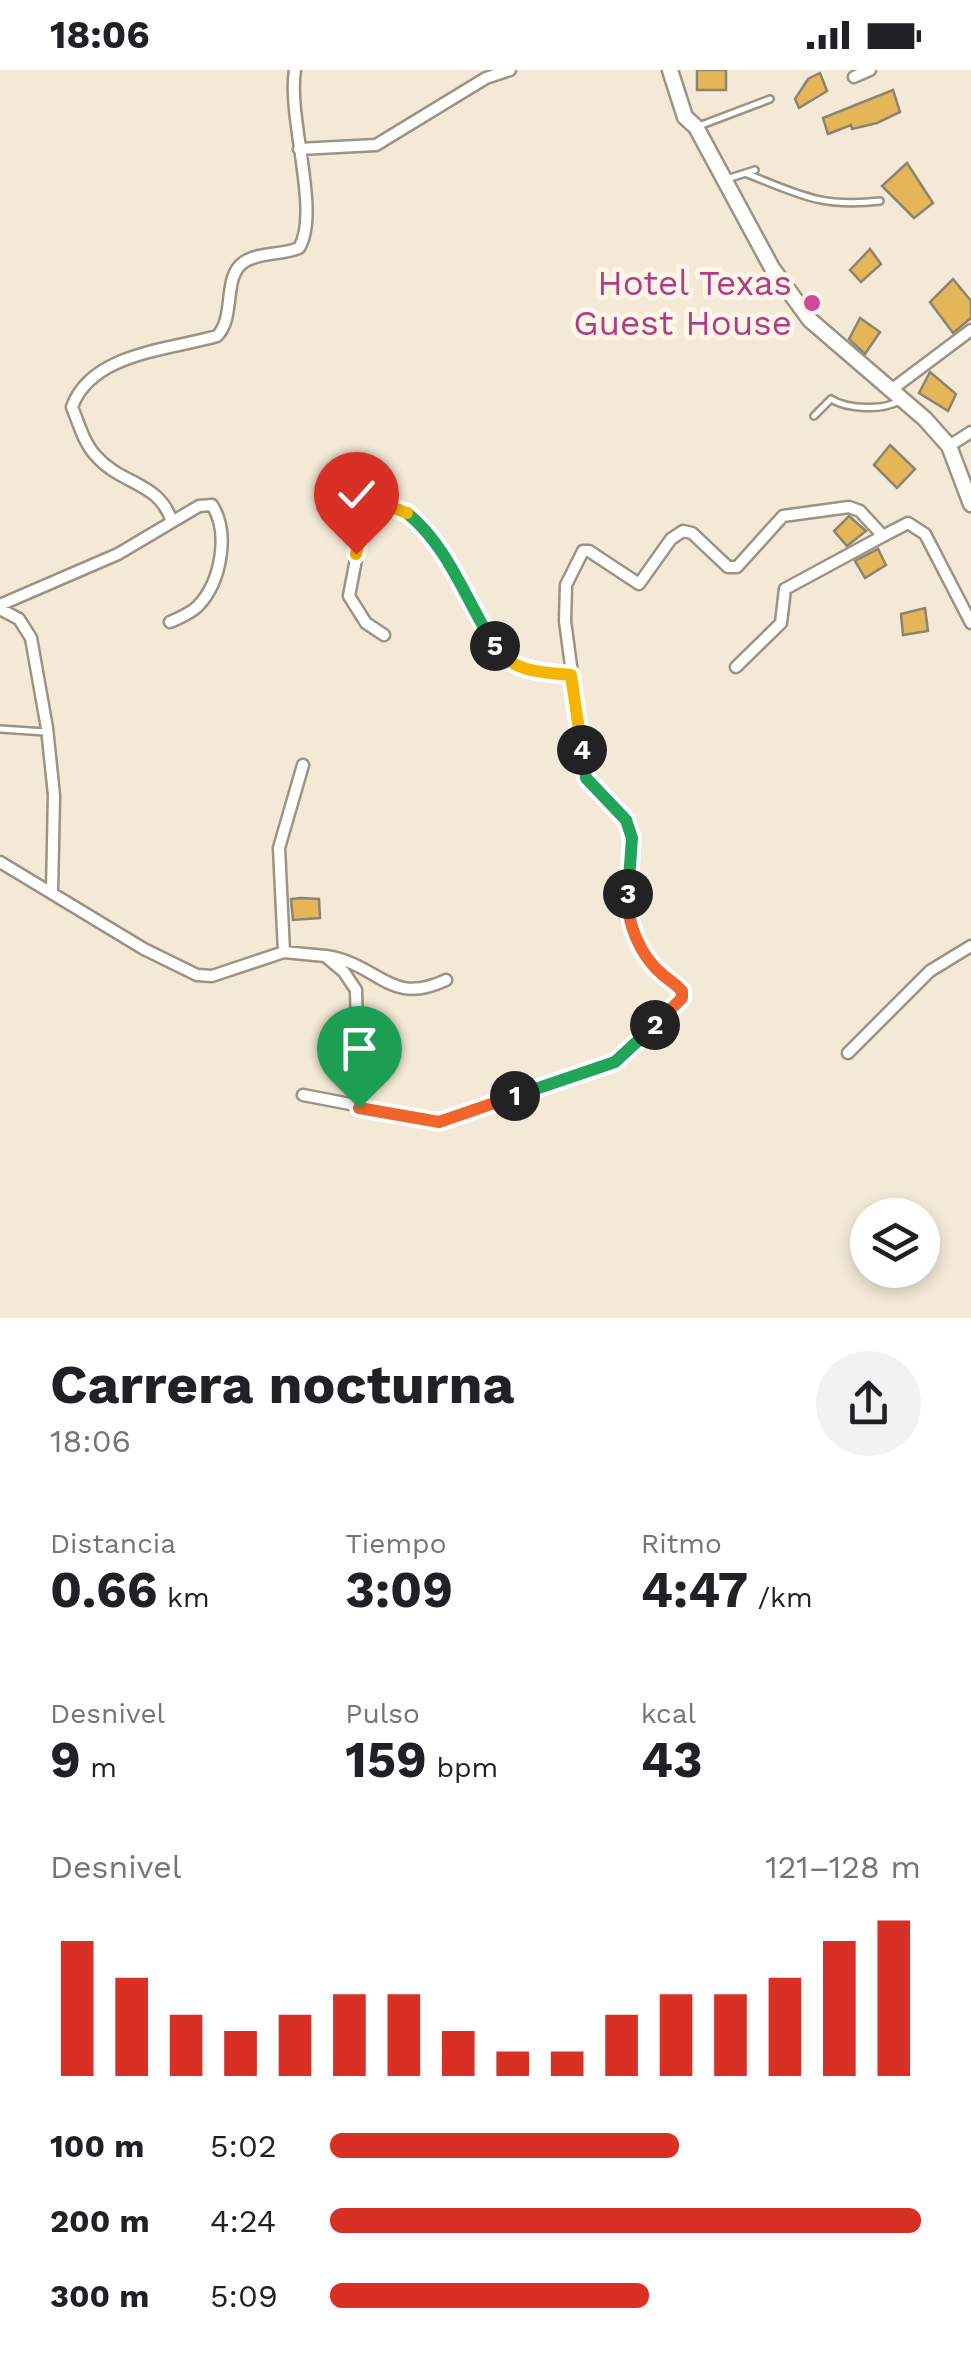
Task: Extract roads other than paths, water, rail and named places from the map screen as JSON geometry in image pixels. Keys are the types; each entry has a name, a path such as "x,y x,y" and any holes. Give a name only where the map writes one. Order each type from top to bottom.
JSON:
{"main road":[{"path":"670,70 685,117 696,128 772,268 810,320 949,446 971,504"}],"street":[{"path":"172,522 167,507 154,492 110,469 96,457 72,407 79,388 135,355 217,336 227,326 236,271 246,261 299,248 306,236 292,92 296,70"},
{"path":"299,150 376,146 486,78 510,70"},
{"path":"854,77 870,70"},
{"path":"896,395 971,330"},
{"path":"949,446 971,432"},
{"path":"384,636 366,622 349,596 362,528 378,502 394,505 424,527 451,564 467,602 501,655 525,671 571,675"},
{"path":"0,607 118,554 199,506 212,505 220,521 222,546 217,571 196,608 170,622"},
{"path":"303,1095 439,1122 615,1062 682,998 674,982 661,974 640,945 628,919 632,838 626,820 586,778 571,675 566,585 583,551 601,558 634,584 640,584 671,539 683,531 692,533 728,567 737,567 783,516 849,506 860,511 883,536"},
{"path":"736,667 781,622 785,590 908,523 925,534 971,623"},
{"path":"0,607 18,619 30,638 48,732 54,795 52,892"},
{"path":"284,952 278,858 284,821 302,765"},
{"path":"0,862 144,949 197,976 212,976 284,952 353,961 402,990 423,990 446,980"},
{"path":"848,1052 930,971 971,946"},
{"path":"325,956 344,972 356,990 359,1108"}],"lane":[{"path":"696,128 770,99"},
{"path":"724,180 755,170"},
{"path":"745,173 816,202 848,205 880,201"},
{"path":"814,416 830,399 840,405 889,407 896,395"},
{"path":"0,729 48,732"}],"place":[{"name":"Hotel Texas Guest House","path":"812,303"}]}
